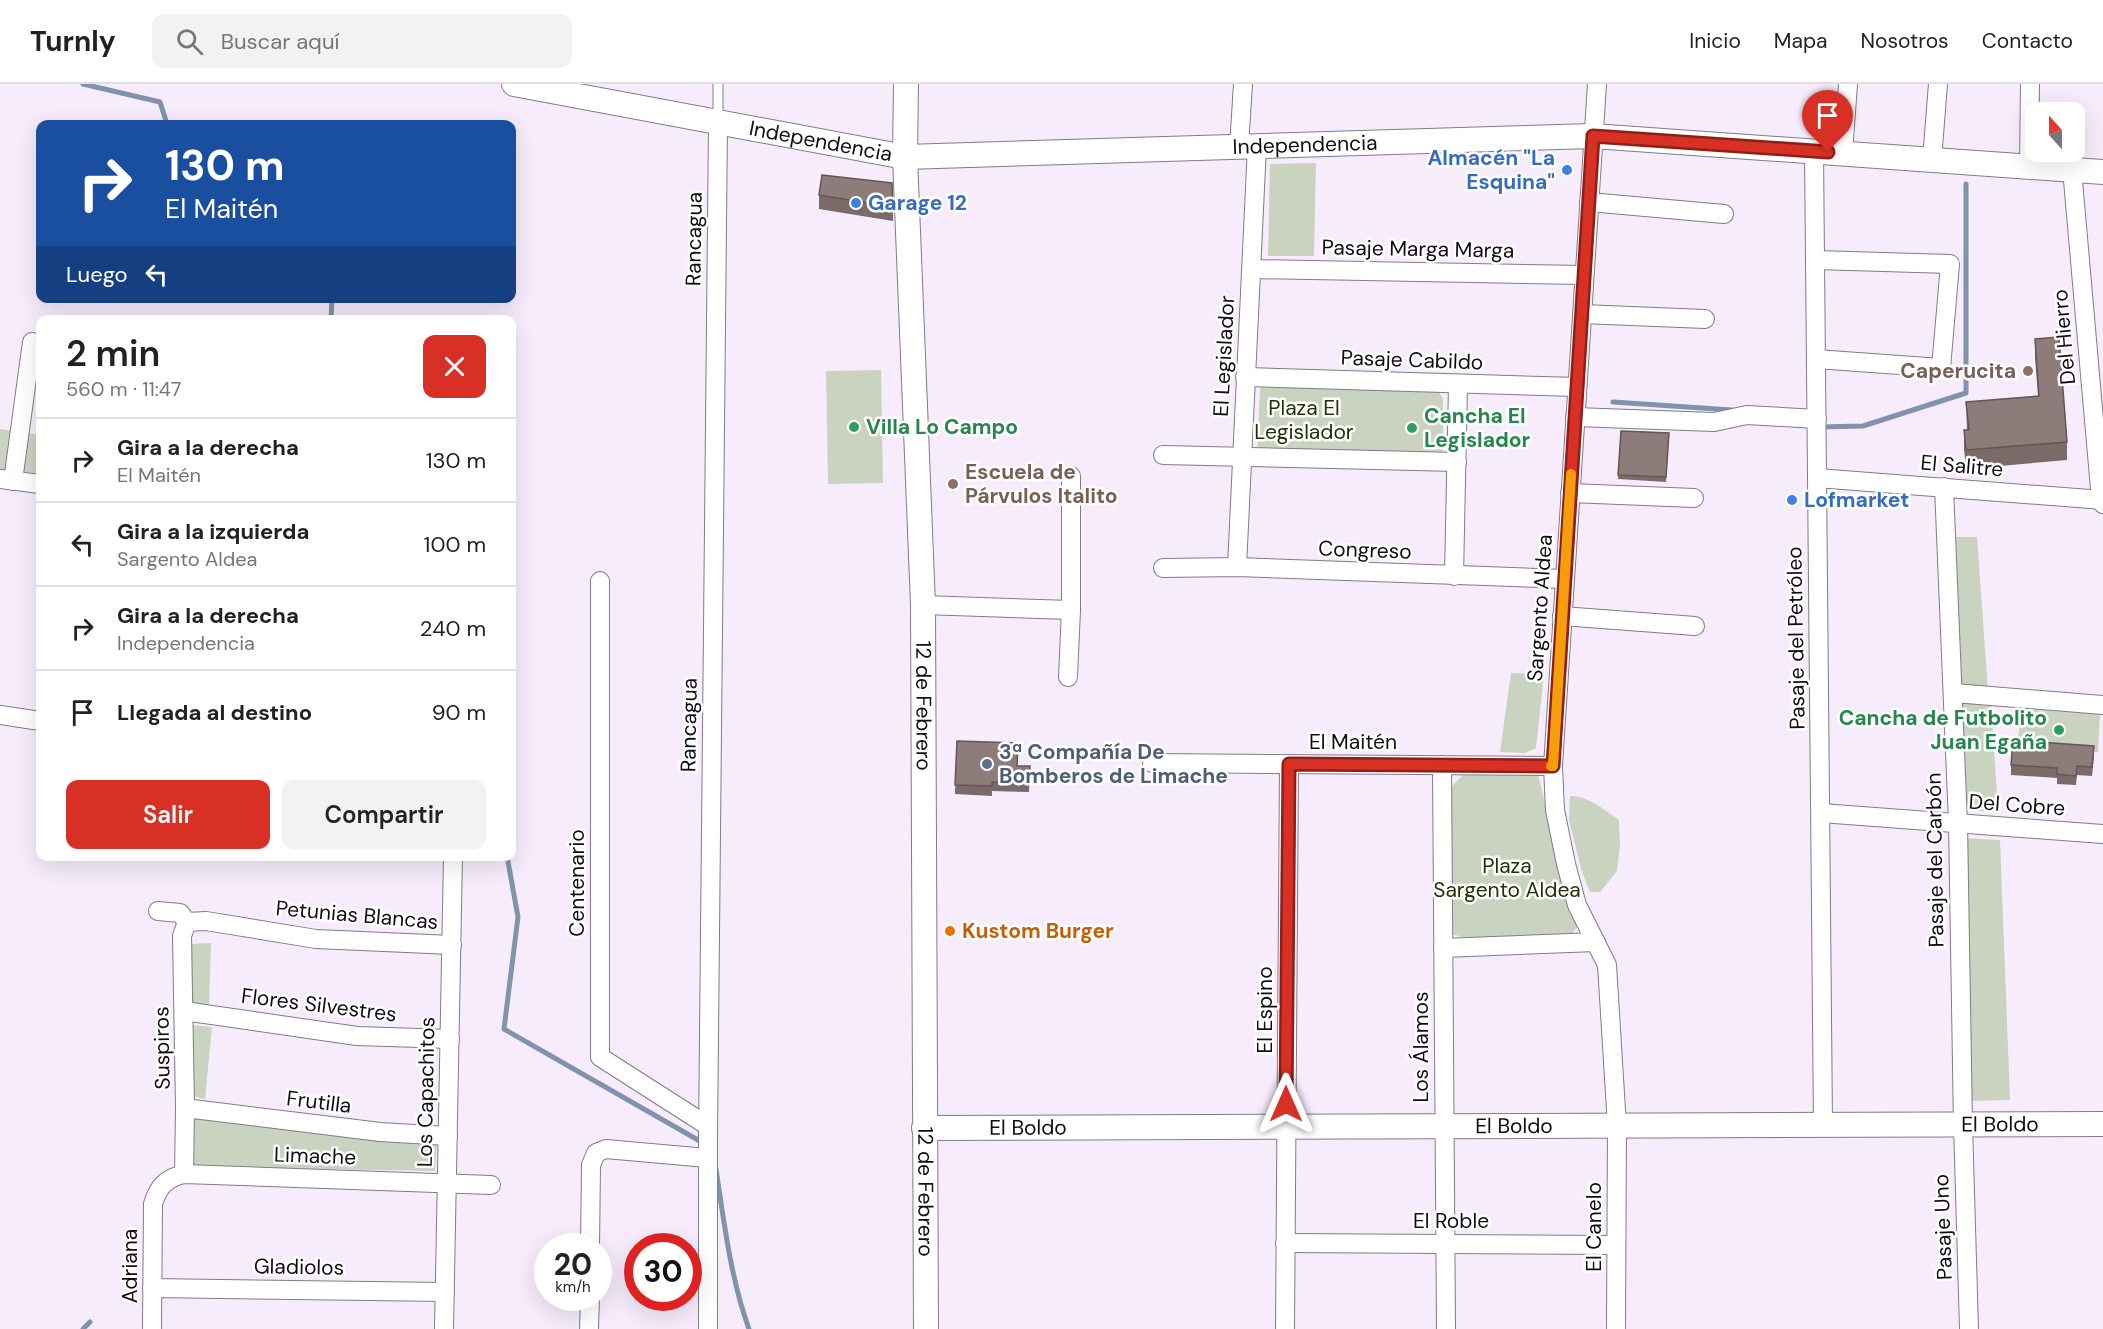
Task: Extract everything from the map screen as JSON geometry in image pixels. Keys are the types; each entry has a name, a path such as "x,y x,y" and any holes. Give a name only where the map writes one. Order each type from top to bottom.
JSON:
{"street":[{"name":"Independencia","path":"514,84 566,88 718,122 905,157 1593,136 2103,172"},
{"name":"12 de Febrero","path":"906,84 905,157 923,605 926,1329"},
{"name":"El Legislador","path":"1237,567 1251,269 1248,147 1243,84"},
{"name":"Sargento Aldea","path":"1597,84 1553,766 1555,810 1577,905 1607,965 1617,1126"},
{"path":"1843,153 1848,84"},
{"path":"1932,160 1938,84"},
{"path":"2029,166 2030,84"},
{"name":"Rancagua","path":"708,1329 718,122"},
{"name":"Pasaje del Petróleo","path":"1814,151 1823,1125"},
{"name":"Del Hierro","path":"2072,169 2102,501"},
{"path":"1589,202 1724,214"},
{"path":"1816,260 1950,264 1941,368 1816,359"},
{"name":"Pasaje Marga Marga","path":"1251,269 1584,275"},
{"path":"1581,314 1705,319"},
{"path":"32,342 7,480 36,484"},
{"name":"Pasaje Cabildo","path":"1245,377 1577,387"},
{"path":"1454,576 1458,385"},
{"path":"1575,417 1714,422 1747,416 1817,424"},
{"path":"1163,455 1457,462"},
{"path":"1068,677 1071,610 1071,476"},
{"name":"El Salitre","path":"1817,478 2102,501"},
{"name":"Pasaje del Carbón","path":"1944,487 1958,823 1963,1125"},
{"path":"1570,493 1694,498"},
{"name":"Congreso","path":"1163,568 1237,567 1565,579"},
{"name":"Centenario","path":"600,580 600,1057 708,1143"},
{"path":"923,605 1071,610"},
{"path":"1562,616 1695,626"},
{"path":"1954,693 2103,705"},
{"path":"0,715 36,720"},
{"name":"El Maitén","path":"1152,763 1553,766"},
{"name":"El Espino","path":"1285,1329 1289,764"},
{"name":"Los Álamos","path":"1442,765 1446,1329"},
{"name":"Del Cobre","path":"1821,813 2103,834"},
{"name":"Los Capachitos","path":"444,1329 453,861"},
{"path":"158,911 180,913 187,922"},
{"name":"Petunias Blancas","path":"187,922 206,921 316,939 452,945"},
{"name":"Suspiros","path":"184,1174 182,936 187,922"},
{"path":"1443,948 1596,942"},
{"name":"Flores Silvestres","path":"184,1011 357,1036 450,1039"},
{"name":"Frutilla","path":"185,1108 380,1132 447,1136"},
{"name":"El Boldo","path":"924,1128 2103,1124"},
{"name":"Pasaje Uno","path":"1963,1125 1969,1329"},
{"name":"El Canelo","path":"1616,1329 1617,1126"},
{"path":"590,1233 591,1166 596,1153 606,1149 708,1143"},
{"name":"Limache","path":"184,1174 490,1185"},
{"name":"Adriana","path":"152,1329 153,1204 156,1194 167,1180 184,1174"},
{"name":"El Roble","path":"1285,1243 1616,1245"},
{"name":"Gladiolos","path":"152,1288 445,1292"},
{"path":"589,1329 590,1311"}],"lane":[{"path":"718,84 718,122"}],"green space":[{"path":"1316,163 1314,256 1268,256 1270,164"},
{"name":"Villa Lo Campo","path":"881,370 883,483 828,484 826,371"},
{"name":"Plaza El Legislador","path":"1269,384 1437,388 1443,399 1443,453 1257,454 1260,389"},
{"path":"0,429 36,434 36,474 0,469"},
{"path":"1952,537 1977,537 1988,691 1960,687"},
{"path":"1511,673 1544,674 1536,748 1525,753 1500,752"},
{"path":"1962,699 1991,701 1998,812 1964,810"},
{"name":"Cancha de Futbolito Juan Egaña","path":"2020,709 2100,714 2098,752 2018,747"},
{"name":"Plaza Sargento Aldea","path":"1464,774 1538,774 1561,870 1578,926 1569,937 1462,937 1452,934 1451,787"},
{"path":"1570,796 1584,798 1619,820 1620,846 1617,871 1600,892 1590,892 1582,872 1569,820"},
{"path":"1960,838 2000,840 2010,1100 1967,1101"},
{"path":"211,943 209,1006 189,1003 190,944"},
{"path":"191,1025 212,1027 205,1099 189,1095"},
{"path":"195,1116 437,1142 435,1171 189,1167"}],"building":[{"path":"822,175 892,183 893,207 819,195"},
{"path":"2059,337 2067,442 1966,450 1964,430 1969,430 1966,402 2039,396 2035,339"},
{"path":"1621,431 1669,433 1666,477 1618,475"},
{"path":"2013,740 2094,746 2092,767 2077,766 2076,776 2057,774 2057,768 2011,765"},
{"name":"3ª Compañía De Bomberos de Limache","path":"957,741 1018,743 1017,766 1030,766 1029,783 992,782 992,786 955,785"}],"waterway":[{"path":"83,84 160,102 166,120"},
{"path":"1819,427 1863,426 1966,393 1966,184"},
{"path":"331,315 332,303"},
{"path":"1613,402 1732,410"},
{"path":"508,861 518,917 504,1029 705,1144"},
{"path":"716,1169 733,1271 749,1329"},
{"path":"83,1329 90,1322"}],"slow traffic":[{"path":"1551,766 1553,766 1571,474"}],"place":[{"name":"Almacén \"La Esquina\"","path":"1567,170"},
{"name":"Garage 12","path":"856,203"},
{"name":"Caperucita","path":"2028,371"},
{"name":"Villa Lo Campo","path":"854,427"},
{"name":"Cancha El Legislador","path":"1412,428"},
{"name":"Escuela de Párvulos Italito","path":"953,484"},
{"name":"Lofmarket","path":"1792,500"},
{"name":"Cancha de Futbolito Juan Egaña","path":"2059,730"},
{"name":"3ª Compañía De Bomberos de Limache","path":"987,764"},
{"name":"Kustom Burger","path":"950,931"}],"route":[{"path":"1286,1104 1289,764 1553,766 1593,136 1828,152"}]}
